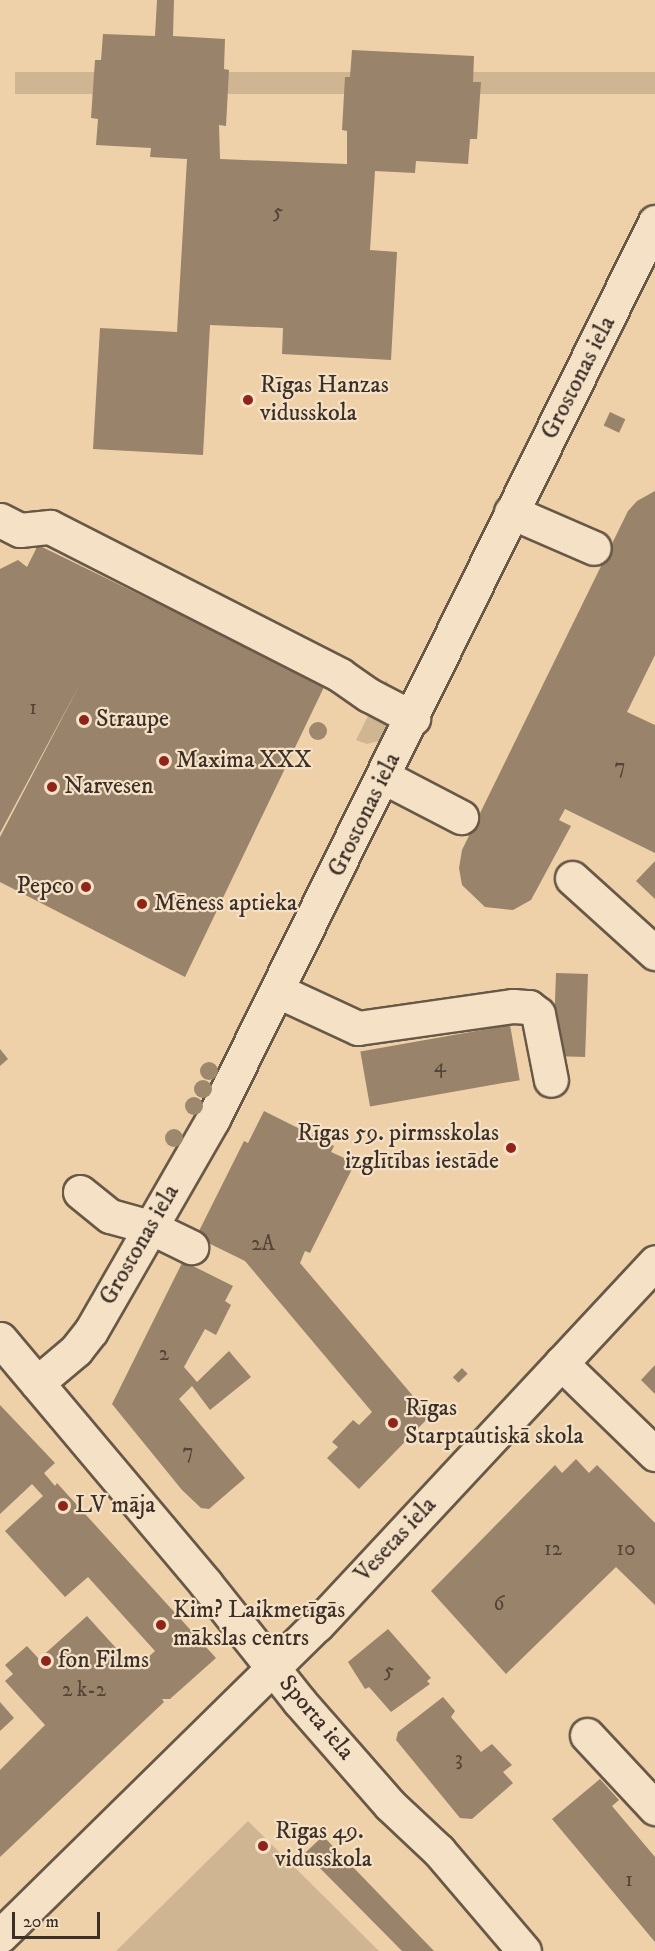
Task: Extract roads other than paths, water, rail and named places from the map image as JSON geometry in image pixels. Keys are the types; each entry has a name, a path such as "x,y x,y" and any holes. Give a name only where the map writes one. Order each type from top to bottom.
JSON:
{"street":[{"name":"Grostonas iela","path":"38,1383 81,1344 213,1119 384,777 511,512 655,222"},
{"path":"511,512 554,532 558,546 591,554"},
{"path":"0,520 20,530 50,527 340,675 369,695 413,717"},
{"path":"384,777 423,796 465,810"},
{"path":"573,878 655,953"},
{"path":"278,991 358,1028 373,1029 513,1006 529,1008 538,1014 551,1080"},
{"path":"80,1192 110,1216 150,1227 191,1247"},
{"name":"Vesetas iela","path":"0,1936 317,1625 655,1262"},
{"name":"Sporta iela","path":"0,1339 348,1758 390,1805 439,1851 524,1951"},
{"path":"561,1363 655,1454"},
{"path":"587,1735 655,1808"}],"place":[{"name":"Rīgas Hanzas vidusskola","path":"248,400"},
{"name":"Straupe","path":"84,720"},
{"name":"Maxima XXX","path":"164,761"},
{"name":"Narvesen","path":"52,787"},
{"name":"Pepco","path":"86,887"},
{"name":"Mēness aptieka","path":"142,904"},
{"name":"Rīgas 59. pirmsskolas izglītības iestāde","path":"511,1148"},
{"name":"Rīgas Starptautiskā skola","path":"393,1423"},
{"name":"LV māja","path":"63,1506"},
{"name":"Kim? Laikmetīgās mākslas centrs","path":"161,1625"},
{"name":"fon Films","path":"46,1661"},
{"name":"Rīgas 49. vidusskola","path":"263,1846"}]}
